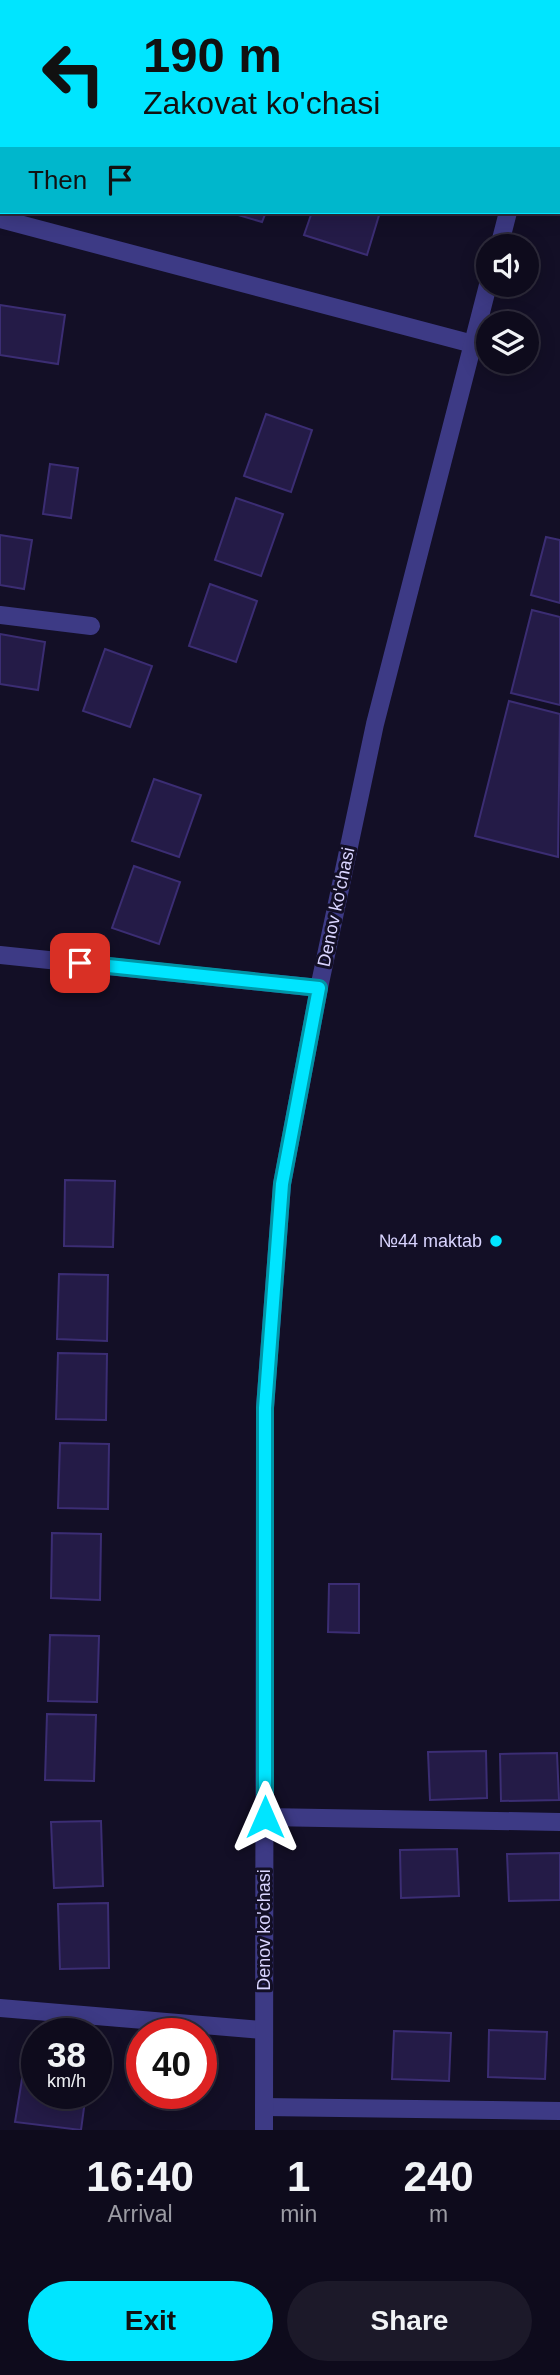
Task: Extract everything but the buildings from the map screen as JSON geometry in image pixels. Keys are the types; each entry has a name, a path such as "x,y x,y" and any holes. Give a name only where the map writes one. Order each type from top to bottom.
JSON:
{"street":[{"path":"502,234 507,214"},
{"path":"0,219 473,344"},
{"name":"Denov ko'chasi","path":"264,2130 265,1408 282,1184 319,988 375,724 485,297"},
{"path":"0,615 91,626"},
{"path":"0,955 319,988"},
{"path":"265,1817 560,1822"},
{"path":"0,2008 263,2030"},
{"path":"264,2107 560,2111"}],"place":[{"name":"№44 maktab","path":"496,1241"}],"route":[{"path":"80,963 319,988 282,1184 265,1408 265,1817"}]}
